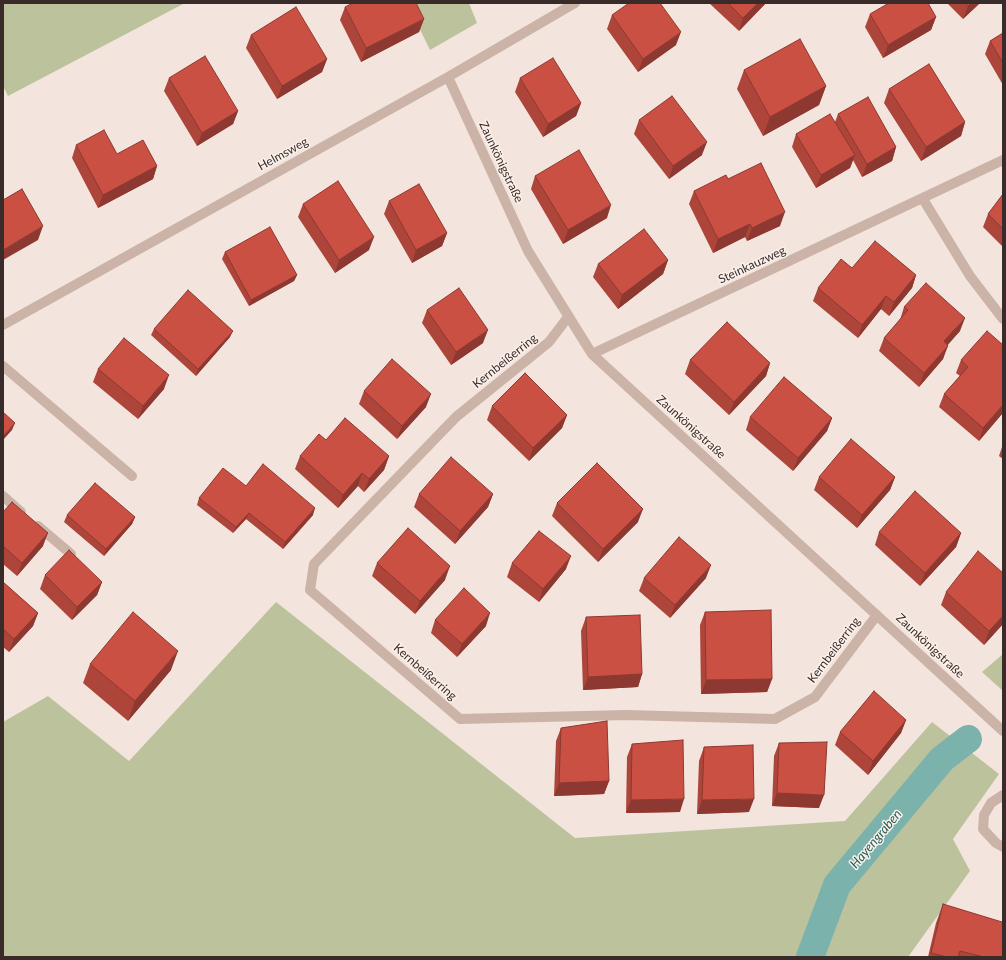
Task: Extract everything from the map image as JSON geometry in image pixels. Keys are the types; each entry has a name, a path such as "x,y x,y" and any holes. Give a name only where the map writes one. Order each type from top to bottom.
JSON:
{"street":[{"name":"Helmsweg","path":"3,325 448,77 575,3"},
{"name":"Zaunkönigstraße","path":"448,77 528,251 592,354 1003,731"},
{"name":"Steinkauzweg","path":"592,354 1003,160"},
{"path":"923,199 970,276 1003,319"},
{"name":"Kernbeißerring","path":"568,317 549,342 456,417 314,564 310,590 460,719 626,715 775,719 815,698 878,615"},
{"path":"3,366 132,476"},
{"path":"3,496 70,554"},
{"path":"1003,795 991,803 984,815 983,829 996,843 1003,847"}],"green space":[{"path":"3,3 185,3 8,96 3,86"},
{"path":"407,3 469,3 477,23 430,50"},
{"path":"276,602 575,838 845,821 932,722 999,774 953,839 970,871 908,957 3,957 3,722 48,696 129,761"},
{"path":"1003,654 1003,691 982,672"}],"building":[{"path":"353,3 416,3 424,19 366,48 345,7"},
{"path":"629,3 660,3 681,32 643,59 612,15"},
{"path":"728,3 758,3 743,18"},
{"path":"889,3 928,3 936,17 888,45 870,14"},
{"path":"296,7 327,59 282,86 251,35"},
{"path":"1003,33 1003,63 990,41"},
{"path":"800,39 826,86 770,117 744,70"},
{"path":"205,56 238,111 202,133 169,78"},
{"path":"553,58 581,103 548,124 520,78"},
{"path":"929,64 965,122 926,147 889,89"},
{"path":"672,96 707,142 673,166 639,120"},
{"path":"868,97 896,147 867,164 838,114"},
{"path":"830,114 855,155 821,175 796,134"},
{"path":"104,130 117,154 143,140 157,166 103,195 76,145"},
{"path":"579,150 611,205 568,230 535,176"},
{"path":"761,163 785,212 752,228 750,224 718,239 694,191 726,175 728,179"},
{"path":"338,181 374,237 339,260 303,204"},
{"path":"419,184 447,233 416,250 389,201"},
{"path":"22,189 43,226 3,250 3,200"},
{"path":"1003,194 1003,229 988,214"},
{"path":"270,227 297,275 251,300 225,252"},
{"path":"644,229 668,260 622,295 598,264"},
{"path":"875,241 916,275 894,302 886,296 862,325 818,288 841,259 852,268"},
{"path":"926,283 965,318 944,341 948,346 924,373 884,338 908,310 904,307"},
{"path":"459,288 488,330 456,352 427,310"},
{"path":"188,290 233,331 198,369 154,329"},
{"path":"727,322 770,363 734,402 690,360"},
{"path":"987,331 1003,345 1003,405 983,428 944,394 968,367 961,360"},
{"path":"124,338 169,375 143,406 98,369"},
{"path":"392,359 431,394 402,426 364,391"},
{"path":"525,373 567,415 533,448 492,406"},
{"path":"784,377 832,418 798,458 750,417"},
{"path":"3,412 15,423 3,436"},
{"path":"345,418 389,456 369,479 362,473 343,495 300,456 319,434 326,440"},
{"path":"851,439 895,477 862,515 819,477"},
{"path":"451,457 493,494 460,531 419,494"},
{"path":"597,463 643,509 603,549 557,503"},
{"path":"263,464 315,508 285,542 249,513 236,527 199,498 223,468 246,486"},
{"path":"95,483 135,517 106,549 67,515"},
{"path":"915,491 961,533 925,573 879,532"},
{"path":"12,502 48,533 22,563 3,546 3,512"},
{"path":"408,528 450,566 420,601 377,563"},
{"path":"539,531 571,556 543,589 512,563"},
{"path":"679,537 711,565 675,605 644,578"},
{"path":"69,550 102,582 77,607 45,575"},
{"path":"978,551 1003,573 1003,616 989,631 946,592"},
{"path":"3,582 38,613 14,639 3,629"},
{"path":"464,588 490,613 462,644 435,620"},
{"path":"771,610 772,679 706,680 705,612"},
{"path":"133,612 178,651 135,701 90,664"},
{"path":"640,615 642,674 588,677 586,617"},
{"path":"874,691 906,720 873,761 840,732"},
{"path":"607,721 609,781 559,783 561,728"},
{"path":"683,740 684,799 631,800 632,744"},
{"path":"827,742 824,795 777,793 779,743"},
{"path":"753,745 754,799 702,800 704,747"},
{"path":"943,904 1002,922 1003,957 984,957 960,951 958,957 947,957 931,953"}],"waterway":[{"name":"Hayengraben","path":"810,957 837,885 942,759 968,739"}]}
